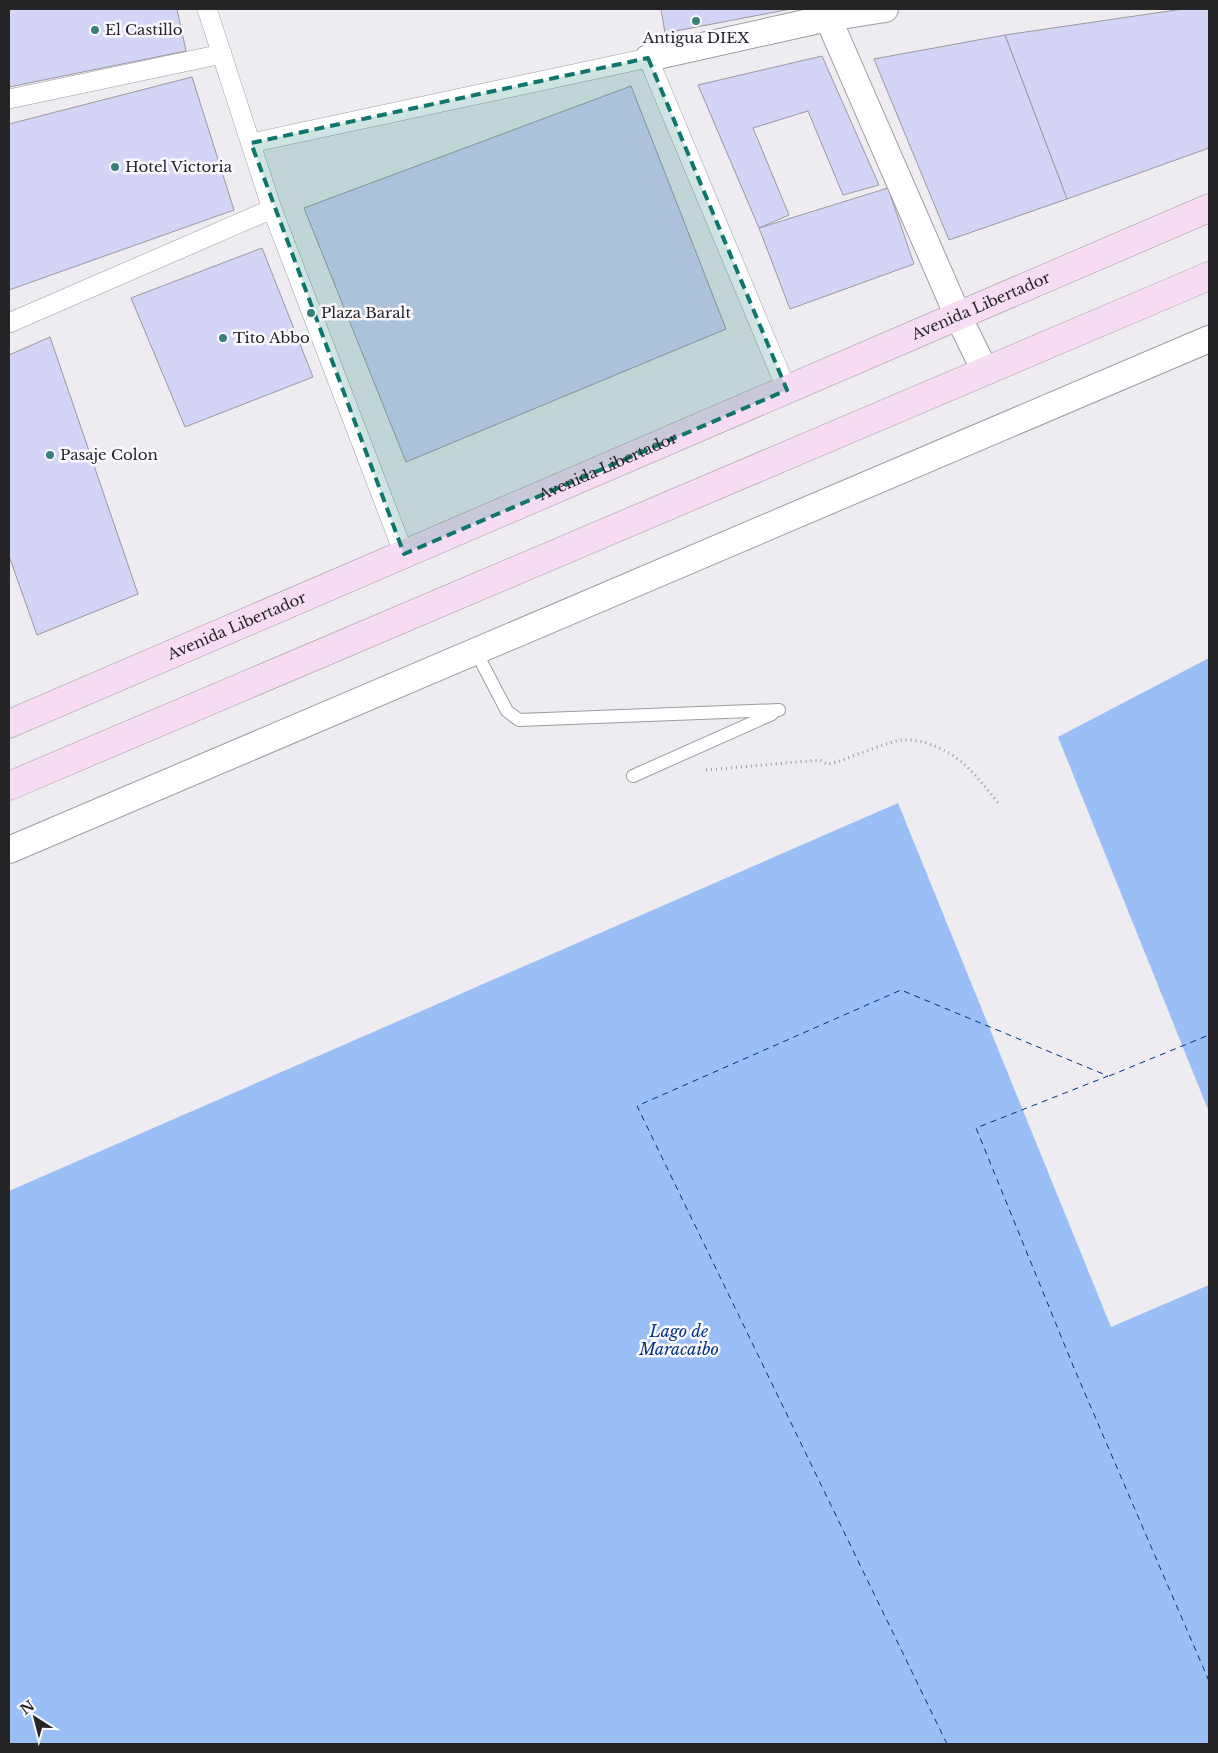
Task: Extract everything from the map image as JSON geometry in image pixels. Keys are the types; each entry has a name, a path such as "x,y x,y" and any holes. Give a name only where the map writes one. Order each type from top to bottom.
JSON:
{"main road":[{"name":"Avenida Libertador","path":"9,724 1209,208"},
{"path":"9,786 1209,276"}],"street":[{"path":"207,9 272,209 404,554"},
{"path":"251,143 648,58 828,13 885,9"},
{"path":"828,13 958,316 985,371"},
{"path":"9,99 222,54"},
{"path":"648,58 786,390"},
{"path":"9,323 272,209"},
{"path":"9,850 1209,339"}],"lane":[{"path":"476,652 507,711 519,720 779,710 633,776"}],"path":[{"path":"702,770 820,760 827,764 897,741 915,740 939,747 954,754 970,769 999,804"}],"highlighted area":[{"path":"648,58 787,390 404,554 251,143"}],"water":[{"path":"1209,658 1209,1112 1058,737"},
{"name":"Lago de Maracaibo","path":"898,803 1111,1327 1209,1285 1209,1744 9,1744 9,1191"}],"building":[{"name":"El Castillo","path":"9,9 177,9 186,51 9,87"},
{"name":"Antigua DIEX","path":"661,9 791,9 665,33"},
{"path":"1183,9 1209,9 1209,148 1067,199 1005,35"},
{"path":"1005,35 1067,199 949,240 874,59"},
{"path":"822,56 879,185 843,195 808,111 753,128 789,215 759,228 698,85"},
{"name":"Hotel Victoria","path":"192,77 234,210 9,290 9,124"},
{"path":"631,86 726,329 406,462 304,208"},
{"path":"888,188 914,264 790,309 759,228"},
{"name":"Tito Abbo","path":"262,248 313,377 185,427 131,298"},
{"name":"Pasaje Colon","path":"50,337 138,594 37,635 9,556 9,355"}],"ferry route":[{"path":"947,1744 637,1106 901,990 1108,1076 976,1128 1074,1368 1209,1681"},
{"path":"1109,1076 1209,1035"}],"place":[{"name":"Antigua DIEX","path":"696,21"},
{"name":"El Castillo","path":"95,30"},
{"name":"Hotel Victoria","path":"115,167"},
{"name":"Plaza Baralt","path":"311,313"},
{"name":"Tito Abbo","path":"223,338"},
{"name":"Pasaje Colon","path":"50,455"}]}
